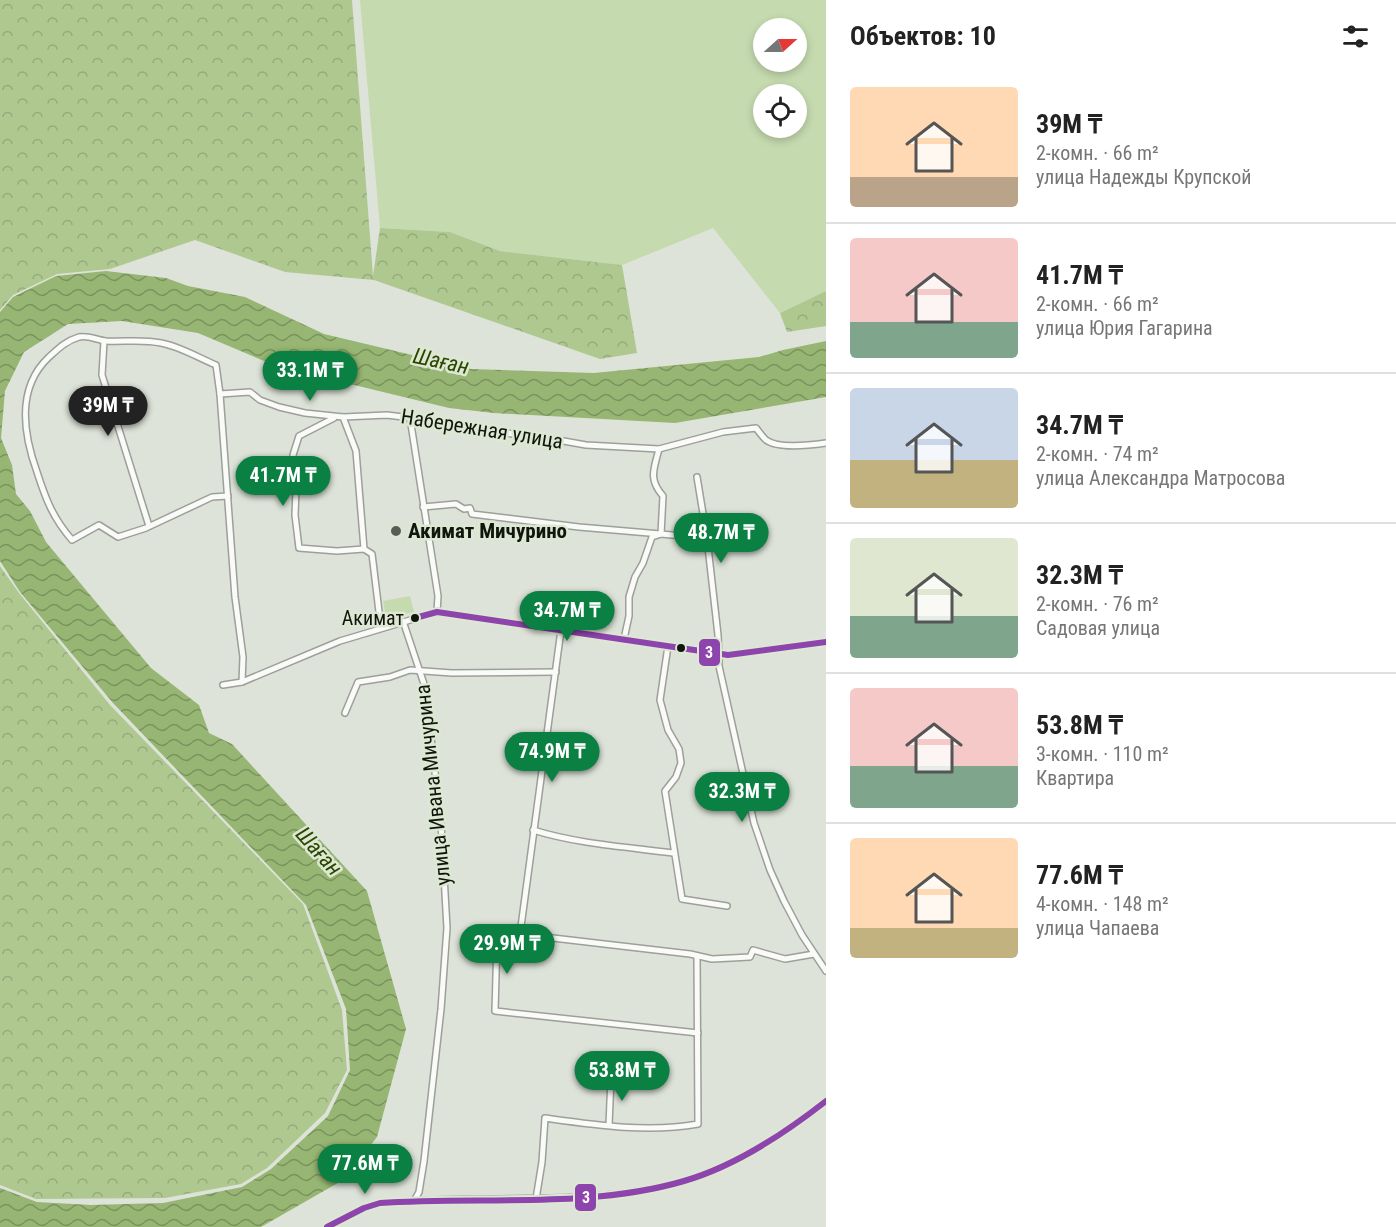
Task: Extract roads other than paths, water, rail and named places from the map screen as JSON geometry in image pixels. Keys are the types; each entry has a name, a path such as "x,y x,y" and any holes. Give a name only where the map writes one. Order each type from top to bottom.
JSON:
{"street":[{"path":"228,496 212,497 118,537 99,525 72,540 57,521 46,499 30,453 24,415 32,378 59,346 81,337 104,341 138,340 163,343 216,365 220,393 228,496 235,597 243,657 242,682"},
{"path":"104,341 102,375 149,525"},
{"name":"Набережная улица","path":"220,393 250,392 261,400 279,407 305,413 336,417 387,415 428,420 459,428 541,437 586,445 659,449 723,432 756,428 767,441 780,444 809,446 826,443"},
{"path":"336,417 299,436 293,454 298,548 337,551 364,549 372,554 381,628"},
{"path":"343,417 356,451 364,549"},
{"path":"410,418 438,596 437,612"},
{"path":"659,449 652,480 663,496 661,534"},
{"path":"697,477 707,538 719,666 756,831 784,901 826,971"},
{"path":"423,507 456,504 464,509 470,508 472,514 579,527 707,538"},
{"path":"624,639 629,616 629,597 635,577 643,563 652,537 661,534"},
{"path":"223,685 242,682 340,641 437,612 728,655 826,642"},
{"name":"улица Ивана Мичурина","path":"403,621 425,687 441,824 447,928 441,1009 425,1150 419,1192 414,1200"},
{"path":"520,934 561,630"},
{"path":"669,646 660,700 668,730 679,749 681,763 676,777 665,791 682,899 727,906"},
{"path":"345,713 358,682 390,677 410,670 452,673 556,672"},
{"path":"533,830 577,840 673,853"},
{"path":"698,1033 495,1011 497,940 510,933 712,959 742,959 750,957 753,950 785,959 814,954"},
{"path":"537,1199 545,1118 609,1125 671,1127 698,1124 697,956"},
{"path":"609,1125 611,1078"},
{"path":"327,1227 372,1205 414,1200 537,1199 648,1190 698,1177 759,1145 796,1123 826,1101"}],"water":[{"name":"Шаған","path":"106,271 166,278 188,286 245,297 324,334 471,369 594,373 759,357 826,341 826,397 675,423 494,413 449,408 276,366 198,333 122,321 68,324 24,352 5,391 1,438 12,465 16,494 30,511 46,542 151,668 199,705 209,733 232,744 367,891 406,1029 377,1137 343,1180 261,1227 0,1227 0,1188 37,1202 91,1205 163,1203 242,1187 271,1169 328,1116 350,1070 346,1009 306,905 113,703 20,592 0,561 0,312 13,297 56,276"}],"place":[{"name":"Акимат Мичурино","path":"396,531"},
{"name":"Акимат","path":"415,618"}]}
